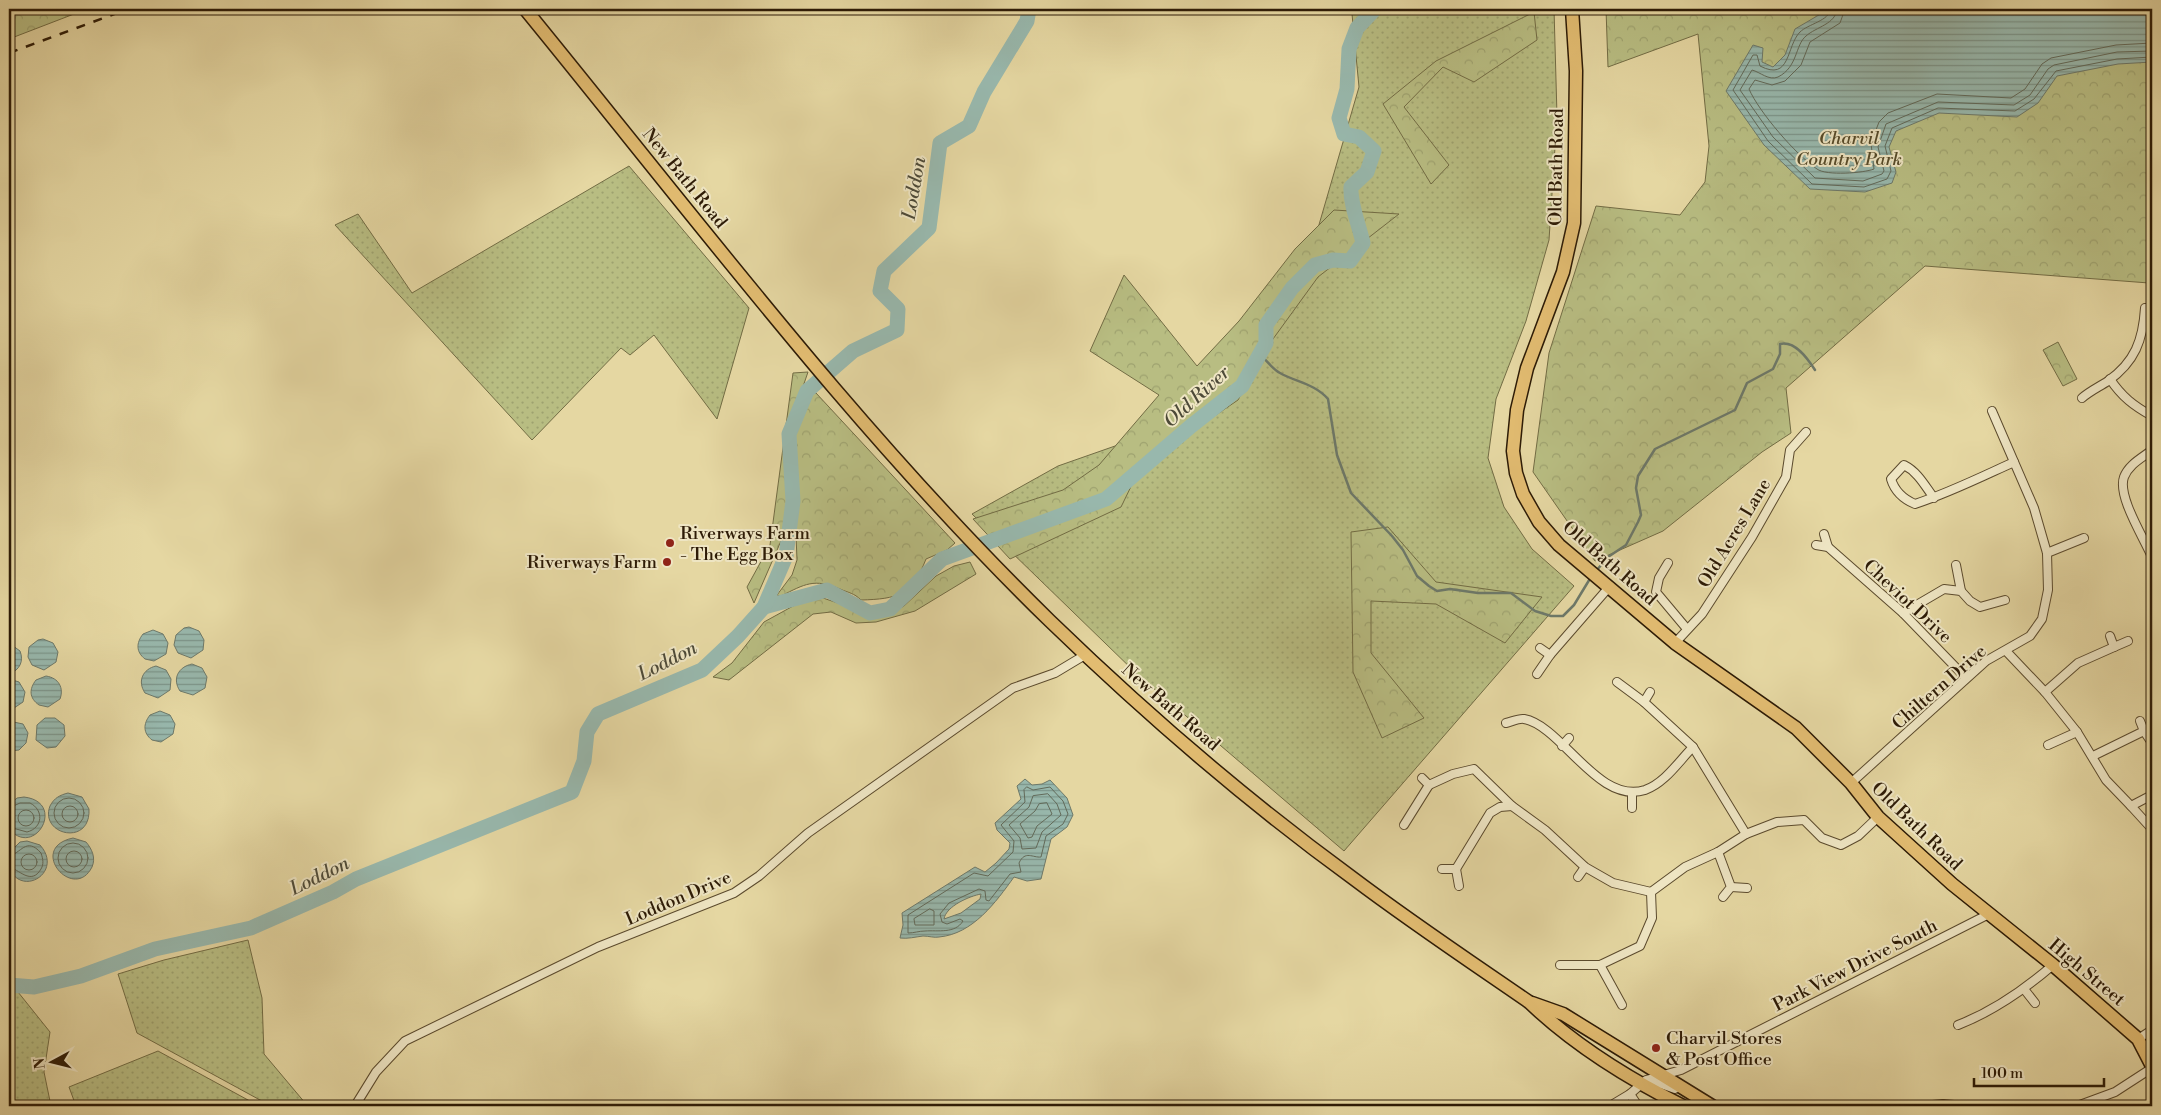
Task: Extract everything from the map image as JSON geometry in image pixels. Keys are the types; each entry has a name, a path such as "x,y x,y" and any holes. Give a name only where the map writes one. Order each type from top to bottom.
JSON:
{"main road":[{"name":"New Bath Road","path":"525,9 833,390 955,524 1086,655 1163,725 1288,829 1423,930 1529,1002 1550,1022 1643,1084 1683,1106"},
{"name":"Old Bath Road","path":"1572,9 1576,71 1574,223 1562,272 1527,368 1517,410 1513,451 1516,473 1523,494 1539,522 1559,545 1675,643 1796,728 1851,783 1878,817 1952,884 1989,914"},
{"name":"High Street","path":"1989,914 2053,965 2138,1039 2152,1067"},
{"name":"New Bath Road","path":"1529,1002 1563,1014 1712,1106"}],"street":[{"path":"2082,398 2110,379 2134,355 2143,330 2145,308"},
{"path":"2143,330 2152,332"},
{"path":"2110,379 2120,395 2134,406 2152,416"},
{"name":"Chiltern Drive","path":"1851,783 1986,661 2030,636 2042,619 2048,590 2048,553 2034,508 1992,412"},
{"name":"Old Acres Lane","path":"1675,643 1702,614 1752,537 1786,476 1790,450 1806,432"},
{"path":"2152,450 2132,465 2124,478 2124,493 2130,512 2152,557"},
{"path":"1934,498 1911,469 1904,465 1891,478 1893,485 1903,499 1915,504 1934,498 2014,462"},
{"path":"1816,545 1828,547 1824,534"},
{"path":"2048,553 2084,538"},
{"name":"Cheviot Drive","path":"1828,547 1903,613 1966,678"},
{"path":"1668,563 1659,578 1656,592 1687,629"},
{"path":"1956,565 1961,591 1970,601 1980,607 2005,600"},
{"path":"1537,674 1550,654 1606,583"},
{"path":"1903,613 1944,589 1961,591"},
{"path":"2110,636 2114,647"},
{"path":"2045,692 2078,663 2128,641"},
{"path":"1540,648 1550,654"},
{"path":"2006,651 2045,692 2077,732 2106,780 2152,829"},
{"name":"Loddon Drive","path":"355,1106 376,1072 405,1041 598,946 734,893 759,876 808,833 1013,688 1055,673 1086,655"},
{"path":"1617,682 1644,702 1693,747 1746,834"},
{"path":"1644,702 1650,692"},
{"path":"1506,723 1522,718 1538,723 1583,766 1614,786 1632,792 1646,789 1662,780 1693,747"},
{"path":"2140,721 2150,740"},
{"path":"2093,756 2144,731"},
{"path":"2048,745 2077,732"},
{"path":"1562,746 1569,738"},
{"path":"1404,825 1429,785 1453,774 1474,769 1512,806 1546,830 1585,867 1613,883 1651,892 1685,868 1718,852 1746,834 1777,822 1804,820 1822,838 1841,845 1858,836 1878,817"},
{"path":"1422,778 1429,785"},
{"path":"1632,792 1632,808"},
{"path":"2131,806 2152,795"},
{"path":"1459,886 1456,869 1490,813 1500,807 1512,806"},
{"path":"1718,852 1731,887"},
{"path":"1578,878 1585,867"},
{"path":"1442,869 1456,869"},
{"path":"1731,887 1747,888"},
{"path":"1723,897 1731,887"},
{"path":"1560,965 1600,965 1640,946 1652,918 1651,892"},
{"name":"Park View Drive South","path":"1610,1106 1630,1094 1646,1080 1661,1074 1681,1070 1989,914"},
{"path":"1600,965 1622,1004"},
{"path":"1958,1025 2024,990 2053,965"},
{"path":"2024,990 2035,1003"},
{"path":"1974,1018 1977,1027"},
{"path":"2138,1039 2152,1030"},
{"path":"2077,1106 2115,1092 2152,1067"},
{"path":"1681,1070 1681,1086"},
{"path":"1643,1084 1668,1085 1696,1097"},
{"path":"1630,1094 1638,1106"},
{"path":"1922,1106 1943,1104 1964,1106"}],"green space":[{"path":"9,9 87,9 9,39"},
{"path":"1358,9 1554,9 1557,116 1549,240 1526,321 1496,399 1488,458 1504,507 1532,549 1574,586 1344,851 1138,675 972,514 1058,466 1135,439 1316,235 1359,87 1352,14"},
{"name":"Charvil Country Park","path":"1606,9 2152,9 2152,286 2149,283 1925,266 1786,388 1791,433 1762,452 1663,531 1595,561 1533,472 1549,353 1596,206 1680,215 1705,182 1709,146 1698,34 1608,67"},
{"path":"1534,12 1537,40 1474,82 1443,67 1404,107 1449,165 1431,184 1383,104 1436,61"},
{"path":"629,166 749,308 717,419 654,335 630,355 621,348 532,440 335,225 358,214 412,293"},
{"path":"1334,210 1399,214 1318,277 1273,339 1238,400 1141,466 1121,507 1010,559 973,519 1063,490 1099,465 1159,395 1090,351 1124,275 1197,366 1239,321 1295,249"},
{"path":"2058,342 2077,379 2063,386 2043,350"},
{"path":"808,372 785,439 789,493 781,541 754,603 747,587 770,545 793,373"},
{"path":"811,393 816,393 955,543 947,550 926,559 915,580 902,593 885,598 861,600 854,594 816,583 797,588 781,596 777,595 792,575 797,560 792,435"},
{"path":"1388,527 1436,582 1542,597 1505,643 1436,604 1371,601 1371,653 1424,718 1382,738 1353,672 1351,532"},
{"path":"970,562 976,574 915,611 876,622 856,623 831,612 813,614 729,680 713,677 732,663 764,622 804,600 823,598 870,614 891,613 904,606 936,576 954,566"},
{"path":"248,940 262,998 264,1054 306,1104 305,1106 271,1106 137,1033 118,974 164,960"},
{"path":"9,989 18,992 50,1032 44,1072 51,1106 9,1106"},
{"path":"158,1051 259,1106 76,1106 69,1087"}],"water":[{"name":"Charvil Country Park","path":"1829,9 2152,9 2152,62 2118,64 2057,76 2038,103 2017,117 1939,113 1896,131 1889,147 1896,172 1892,183 1865,192 1810,189 1764,145 1726,91 1753,45 1763,48 1762,62 1773,67 1785,55 1795,29"},
{"path":"189,627 199,631 204,640 203,650 191,658 178,653 174,645 176,635 184,628"},
{"path":"153,630 163,634 168,643 166,654 154,661 145,659 138,647 143,634"},
{"path":"43,639 53,643 58,652 56,662 44,670 32,665 28,657 29,647 38,640"},
{"path":"9,643 20,651 22,658 18,668 9,674"},
{"path":"192,664 202,668 207,677 205,688 193,695 180,691 177,682 180,671"},
{"path":"156,666 166,670 171,679 170,690 158,698 145,693 142,684 145,673"},
{"path":"46,676 57,681 61,687 60,699 48,707 39,705 33,699 31,693 36,680"},
{"path":"9,679 19,682 25,692 23,702 11,710 9,710 9,697 13,694 9,691"},
{"path":"160,711 170,715 175,724 173,734 161,742 152,740 145,728 150,715"},
{"path":"45,718 55,718 64,725 65,736 56,747 47,748 36,740 37,725"},
{"path":"9,721 23,724 28,733 26,743 19,750 9,751"},
{"path":"1025,779 1032,785 1042,784 1050,780 1067,798 1073,815 1067,827 1051,839 1041,879 1027,881 1014,877 991,906 963,930 951,935 937,937 900,938 903,925 902,913 975,867 985,872 1009,849 1010,843 997,830 995,823 1021,799 1017,786","holes":["981,894 980,899 961,913 944,919 949,910 959,902"]},
{"path":"68,793 82,797 89,809 87,821 82,829 66,833 58,830 52,824 49,816 50,806 53,801"},
{"path":"24,797 37,801 43,808 45,817 37,833 28,837 19,836 9,829 9,805 17,798"},
{"path":"73,838 86,842 92,851 94,860 92,867 84,877 75,879 66,876 58,870 54,861 54,852 60,844"},
{"path":"27,841 40,845 46,855 47,864 44,872 38,878 31,881 23,881 15,877 9,868 10,852 20,842"}],"waterway":[{"name":"Loddon","path":"9,985 34,987 81,976 155,949 251,928 333,892 356,879 572,792 584,761 587,732 598,714 702,670 738,636 764,607 786,556 793,501 789,434 807,391 853,351 897,330 898,309 880,291 884,271 929,228 940,143 969,126 984,92 1027,21 1029,9"},
{"name":"Old River","path":"764,607 827,590 870,613 890,609 942,559 1106,499 1191,426 1242,386 1266,343 1266,325 1292,288 1315,265 1333,260 1350,261 1363,243 1353,207 1351,187 1367,172 1374,151 1359,137 1344,134 1339,118 1347,89 1349,49 1357,28 1375,9"},
{"path":"1596,571 1608,557 1626,545 1638,522 1641,515 1636,488 1638,476 1655,449 1735,410 1747,383 1773,369 1780,354 1780,344 1791,345 1796,348 1805,356 1815,370"},
{"path":"1260,355 1277,371 1317,390 1328,399 1337,455 1351,493 1392,536 1403,550 1417,576 1429,586 1437,591 1450,589 1478,593 1511,593 1535,611 1551,616 1563,616 1574,605 1591,577"}],"railway":[{"path":"9,53 128,9"}],"place":[{"name":"Riverways Farm - The Egg Box","path":"670,543"},
{"name":"Riverways Farm","path":"667,562"},
{"name":"Charvil Stores & Post Office","path":"1656,1048"}]}
